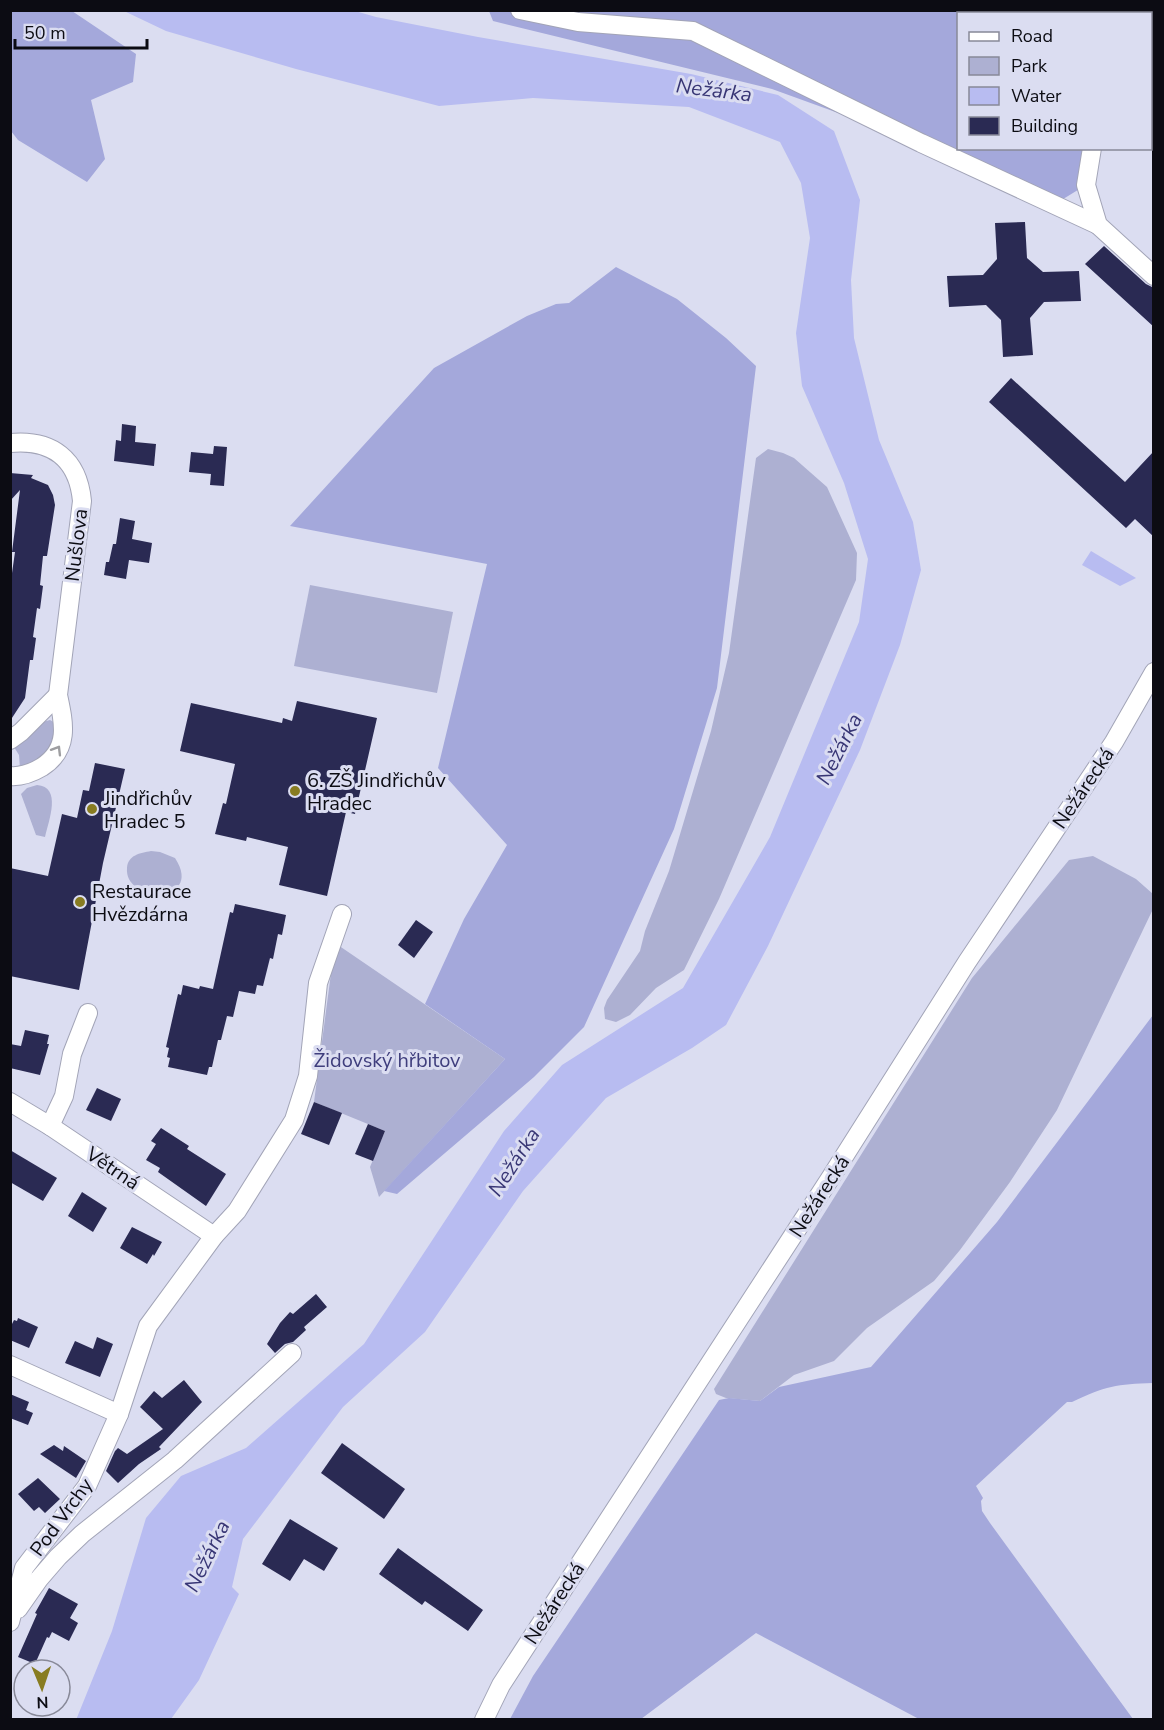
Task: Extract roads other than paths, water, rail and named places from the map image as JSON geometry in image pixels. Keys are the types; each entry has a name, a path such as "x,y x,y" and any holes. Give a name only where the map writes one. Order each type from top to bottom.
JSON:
{"street":[{"path":"520,10 578,22 693,31 921,143 1098,225 1154,276"},
{"path":"1092,150 1086,185 1098,225"},
{"name":"Nušlova","path":"10,444 26,442 43,445 61,455 72,465 80,484 82,501 58,695 64,724 60,750 35,771 24,776 10,776"},
{"name":"Nežárecká","path":"484,1719 501,1685 831,1177 967,962 1114,742 1154,672"},
{"path":"10,740 58,695"},
{"name":"Pod Vrchy","path":"11,1620 24,1568 87,1486 119,1414 148,1326 214,1236 237,1211 294,1120 308,1076 318,983 342,914"},
{"path":"50,1125 64,1096 72,1054 88,1012"},
{"name":"Větrná","path":"10,1102 50,1125 214,1236"},
{"path":"11,1620 39,1579 82,1534 175,1460 292,1353"},
{"path":"10,1365 119,1414"}],"water":[{"name":"Nežárka","path":"124,11 355,11 478,37 691,74 778,95 834,131 860,200 851,280 854,338 879,440 913,522 921,570 900,645 860,750 768,946 726,1025 692,1048 606,1098 523,1191 425,1332 343,1407 243,1539 232,1587 239,1594 199,1680 171,1719 76,1720 112,1631 146,1518 181,1476 246,1448 364,1344 504,1131 562,1065 683,988 770,837 859,622 868,559 844,483 802,386 796,333 810,238 801,183 780,142 689,107 533,98 439,106 296,69 166,31"},
{"path":"1091,551 1136,578 1120,586 1082,565"}],"place":[{"name":"6. ZŠ Jindřichův Hradec","path":"295,791"},
{"name":"Jindřichův Hradec 5","path":"92,809"},
{"name":"Restaurace Hvězdárna","path":"80,902"}],"park label":[{"name":"Židovský hřbitov","path":"387,1060"}]}
